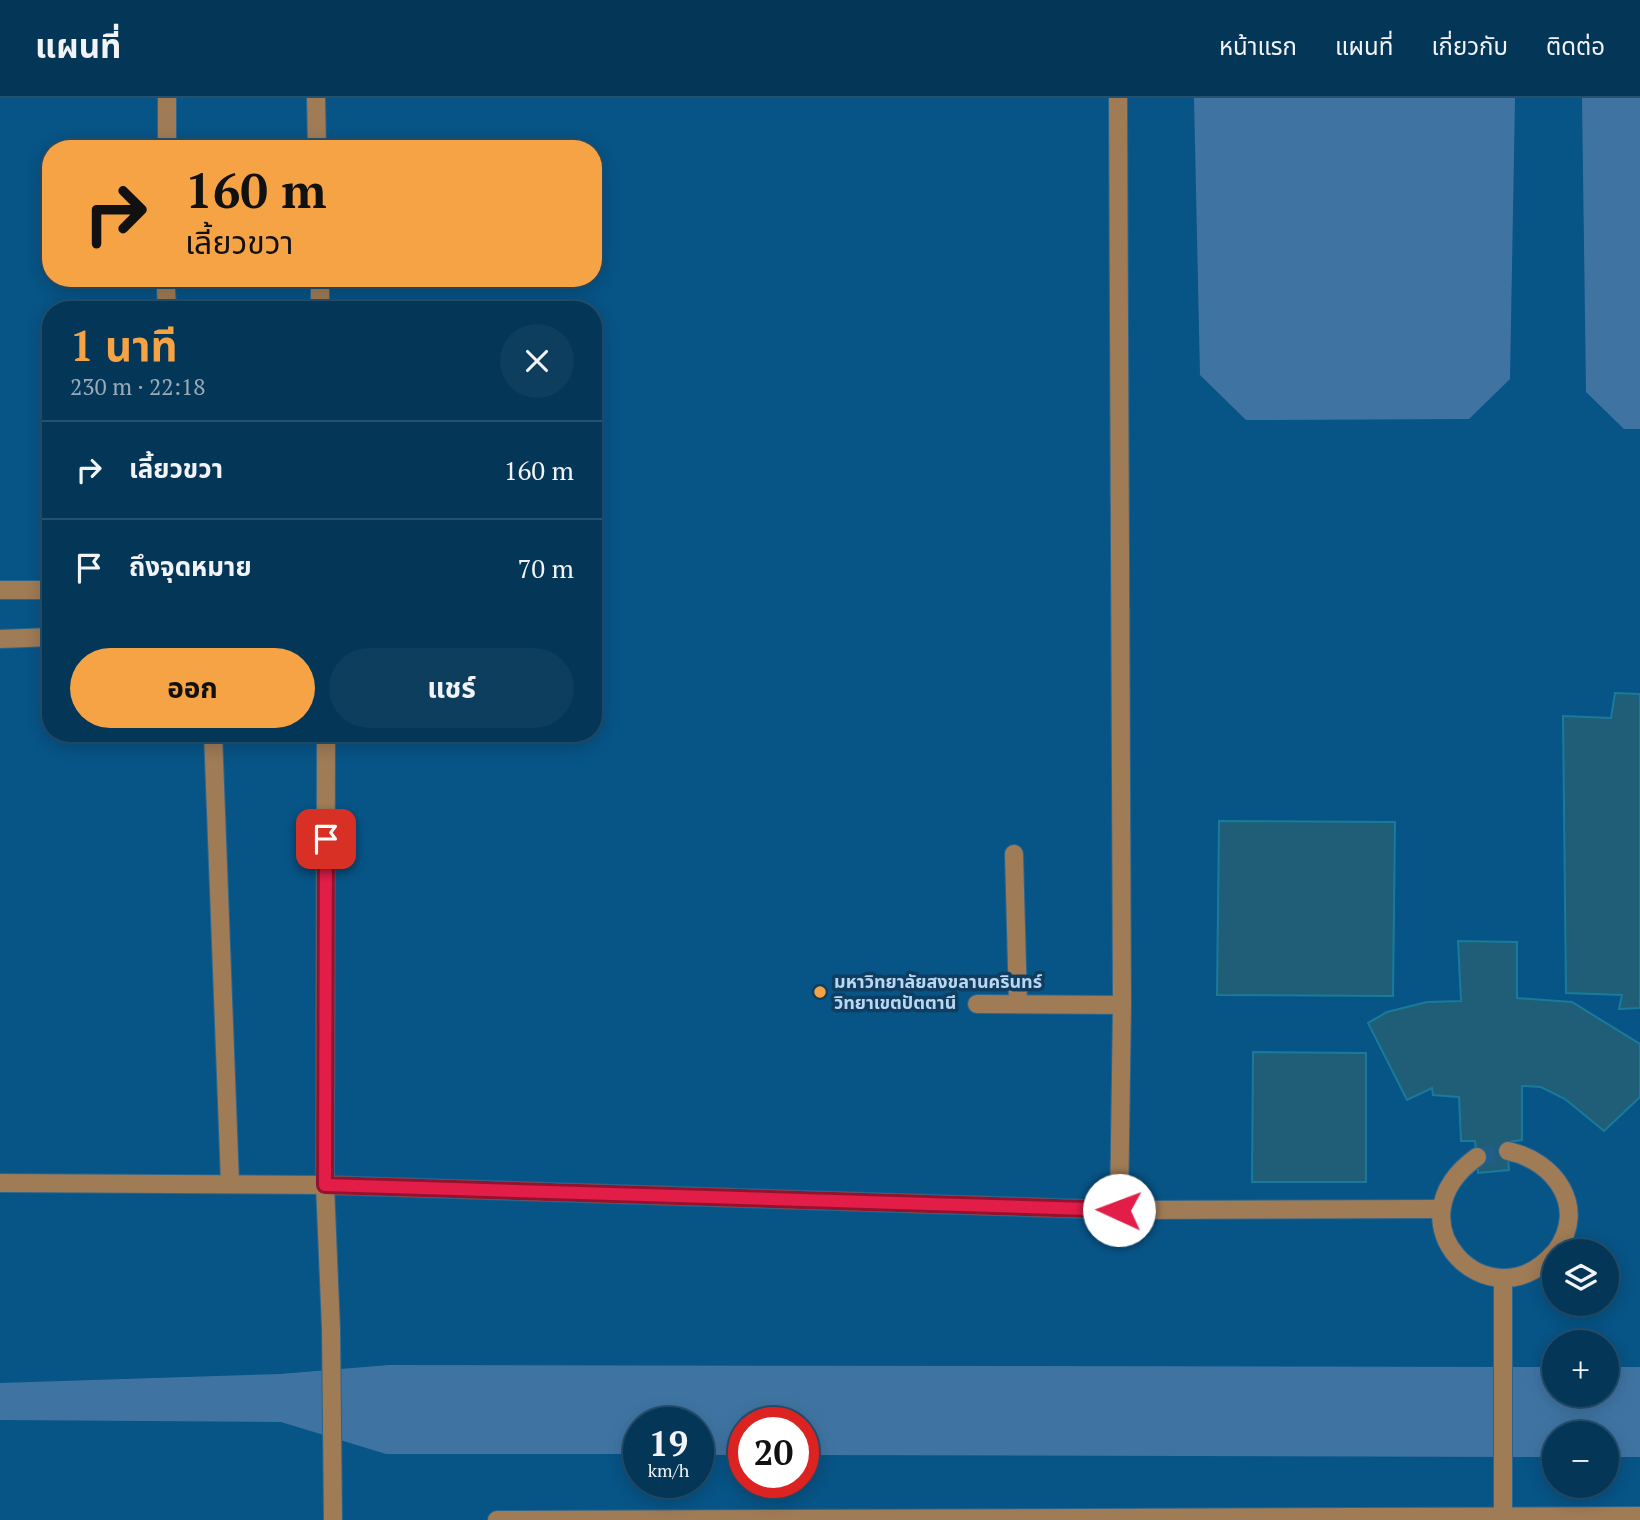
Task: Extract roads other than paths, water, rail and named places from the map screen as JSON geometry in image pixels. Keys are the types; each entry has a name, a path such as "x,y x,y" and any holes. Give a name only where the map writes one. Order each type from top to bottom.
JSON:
{"lane":[{"path":"167,98 167,140"},
{"path":"316,98 317,140"},
{"path":"1118,98 1122,1006 1119,1210"},
{"path":"166,289 167,301"},
{"path":"0,590 42,590"},
{"path":"0,639 42,637"},
{"path":"214,742 230,1183"},
{"path":"326,742 325,1185 331,1329 333,1520"},
{"path":"1014,854 1018,1004"},
{"path":"977,1004 1122,1006"},
{"path":"1508,1151 1529,1156 1547,1168 1561,1185 1567,1206 1567,1228 1562,1239"},
{"path":"1477,1157 1460,1170 1447,1187 1441,1209 1442,1229 1450,1249 1464,1265 1483,1275 1503,1279 1524,1275 1542,1266"},
{"path":"0,1183 325,1185 1119,1210 1441,1209"},
{"path":"1503,1279 1503,1518"},
{"path":"497,1520 1640,1516"}],"tunnel":[{"path":"1477,1157 1508,1151"}],"place":[{"name":"มหาวิทยาลัยสงขลานครินทร์ วิทยาเขตปัตตานี","path":"820,992"}]}
